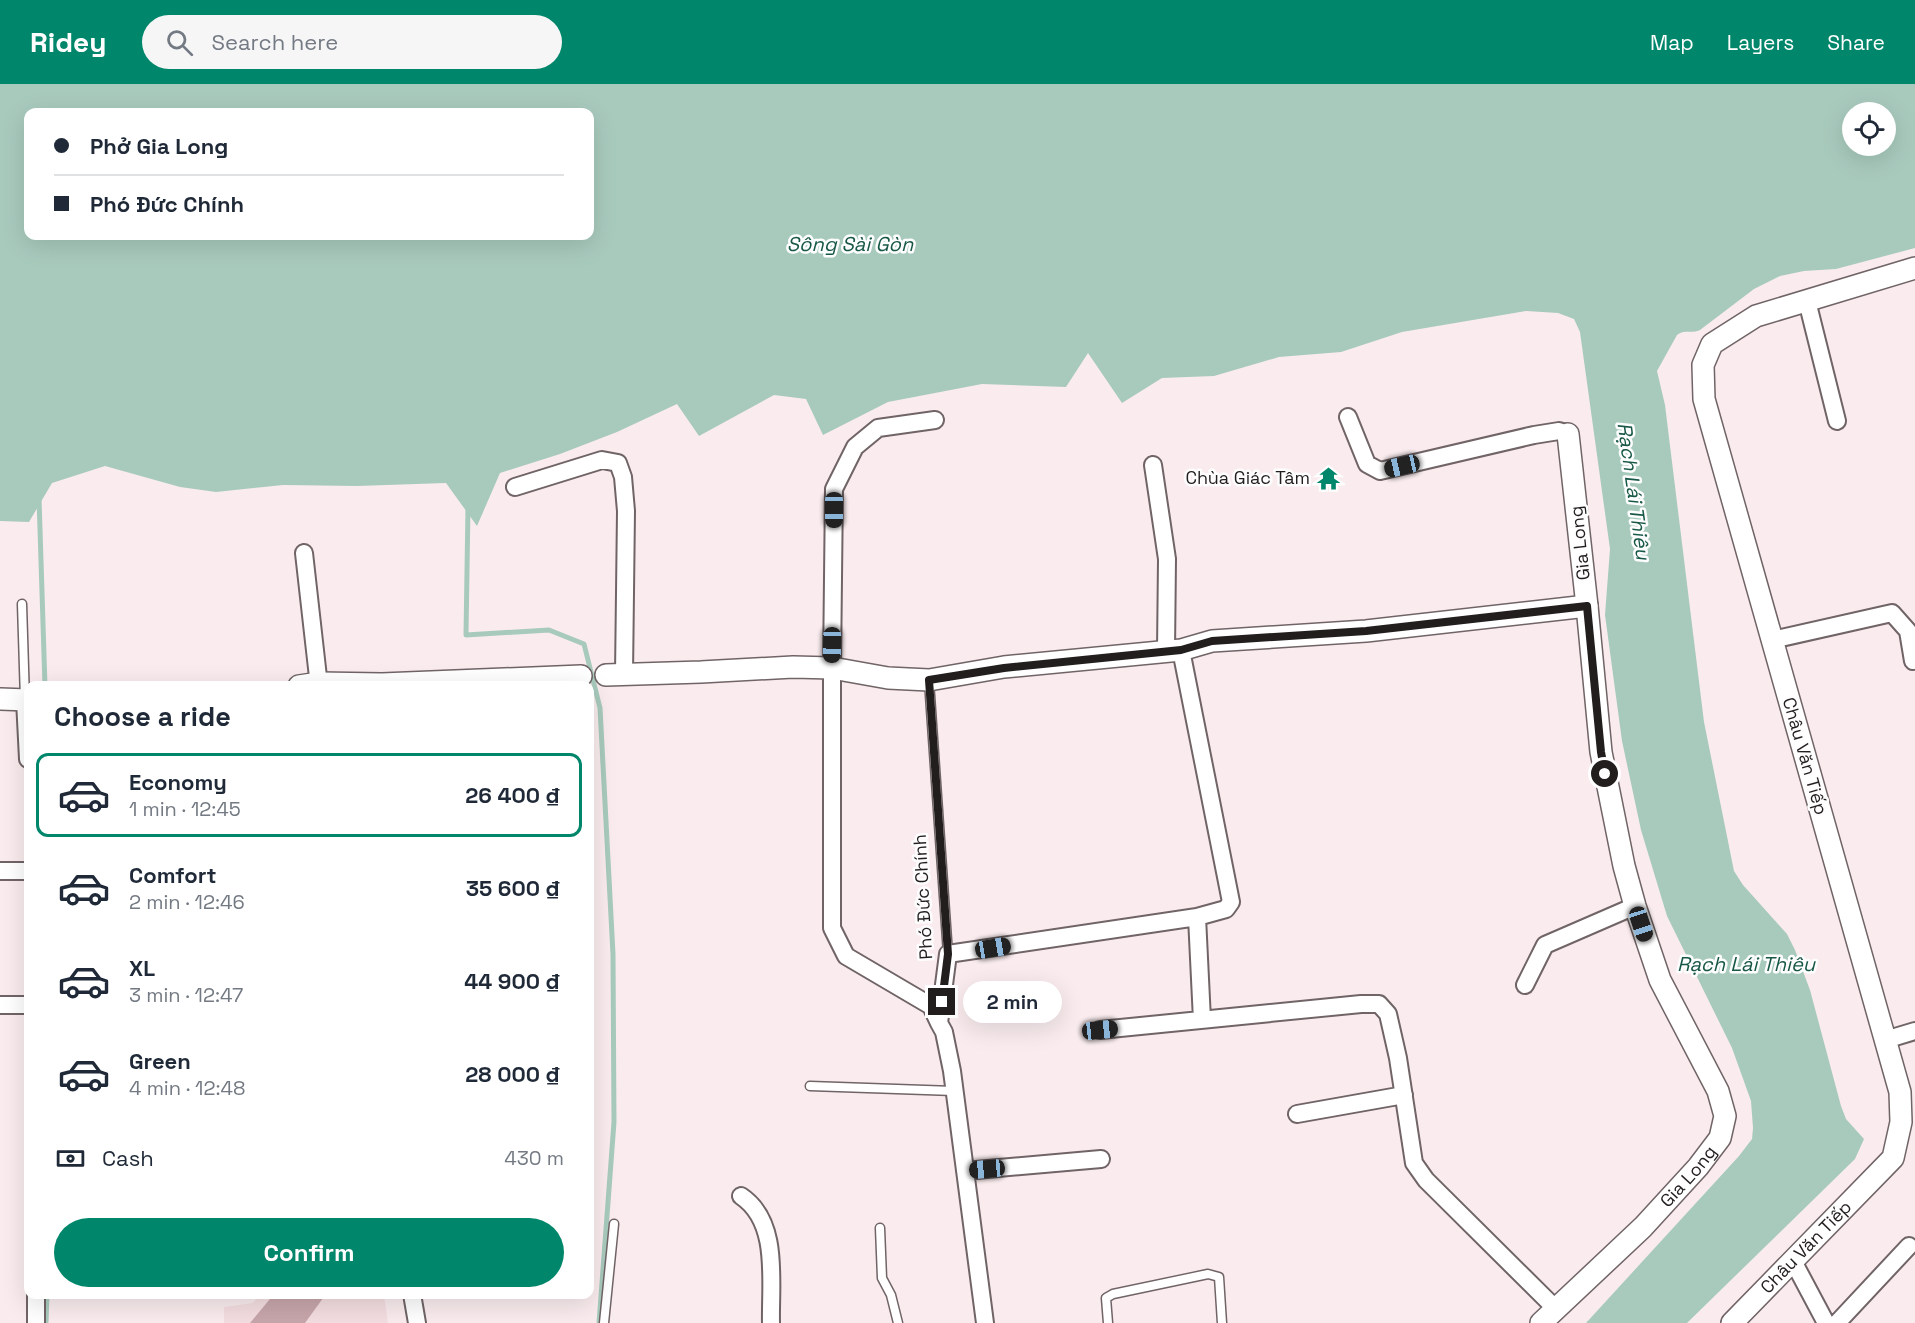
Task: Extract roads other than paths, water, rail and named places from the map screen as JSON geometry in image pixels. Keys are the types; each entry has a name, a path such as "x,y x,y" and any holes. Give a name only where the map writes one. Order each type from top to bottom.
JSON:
{"street":[{"name":"Châu Văn Tiếp","path":"1732,1323 1893,1158 1901,1122 1900,1092 1704,399 1703,365 1712,344 1756,316 1915,268"},
{"path":"1807,301 1837,421"},
{"path":"1348,417 1366,464 1380,471 1534,435 1559,431 1568,434"},
{"path":"935,420 878,428 855,447 834,489 832,928 846,956 931,1006 939,1023"},
{"name":"Gia Long","path":"1548,1316 1643,1227 1698,1167 1720,1138 1725,1116 1718,1091 1660,980 1624,866 1601,752 1568,434"},
{"path":"515,487 602,460 618,463 623,477 626,511 615,674"},
{"path":"948,954 1197,917 1226,909 1231,902 1174,650 1167,559 1153,465"},
{"path":"304,553 312,681"},
{"path":"457,681 793,668 832,668 888,678 929,680 1004,668 1174,650 1212,641 1366,631 1587,606"},
{"path":"1772,640 1892,613 1908,631 1913,661"},
{"path":"0,699 24,700"},
{"path":"0,871 24,871"},
{"path":"1525,985 1545,945 1633,899"},
{"path":"1197,917 1202,1020"},
{"name":"Phó Đức Chính","path":"948,954 939,1023 944,1032 954,1091 985,1323"},
{"path":"1100,1030 1379,1004 1388,1014 1398,1058 1414,1163 1426,1180 1548,1316"},
{"path":"0,1005 24,1005"},
{"path":"1885,1040 1915,1031"},
{"path":"1297,1114 1404,1095"},
{"path":"964,1171 1101,1158"},
{"path":"741,1196 752,1203 762,1218 770,1240 771,1323"},
{"path":"1837,1323 1910,1246"},
{"path":"1793,1261 1826,1323"},
{"path":"36,1299 36,1323"},
{"path":"413,1299 417,1323"}],"lane":[{"path":"22,604 26,681"},
{"name":"Phó Đức Chính","path":"929,680 948,954"},
{"path":"810,1086 954,1091"},
{"path":"604,1323 614,1224"},
{"path":"880,1228 882,1278 891,1295 898,1323"},
{"path":"1108,1323 1106,1298 1113,1294 1208,1274 1219,1277 1222,1323"}],"water":[{"name":"Sông Sài Gòn","path":"0,84 1915,84 1915,248 1836,269 1804,271 1780,276 1754,289 1700,330 1682,332 1677,335 1657,371 1665,405 1704,722 1734,871 1743,885 1787,934 1795,950 1810,990 1841,1106 1846,1119 1864,1139 1855,1159 1687,1323 1586,1323 1739,1156 1752,1139 1753,1128 1751,1101 1732,1048 1667,916 1641,830 1622,741 1605,615 1610,549 1580,332 1574,319 1558,313 1526,311 1402,332 1341,352 1279,357 1214,376 1162,378 1122,403 1088,353 1066,387 982,384 888,402 823,435 806,399 774,395 699,436 677,404 617,432 560,454 500,473 477,526 446,483 357,486 283,485 216,492 180,487 105,466 52,483 29,522 0,521"}],"waterway":[{"path":"39,498 45,681"},
{"path":"468,507 466,635 549,630 584,644 593,681"},
{"path":"594,684 600,708 613,954 614,1122 599,1323"},
{"path":"46,1323 47,1299"}],"place":[{"name":"Chùa Giác Tâm","path":"1328,478"}],"water label":[{"name":"Rạch Lái Thiêu","path":"1634,491"},
{"name":"Rạch Lái Thiêu","path":"1746,964"}]}
